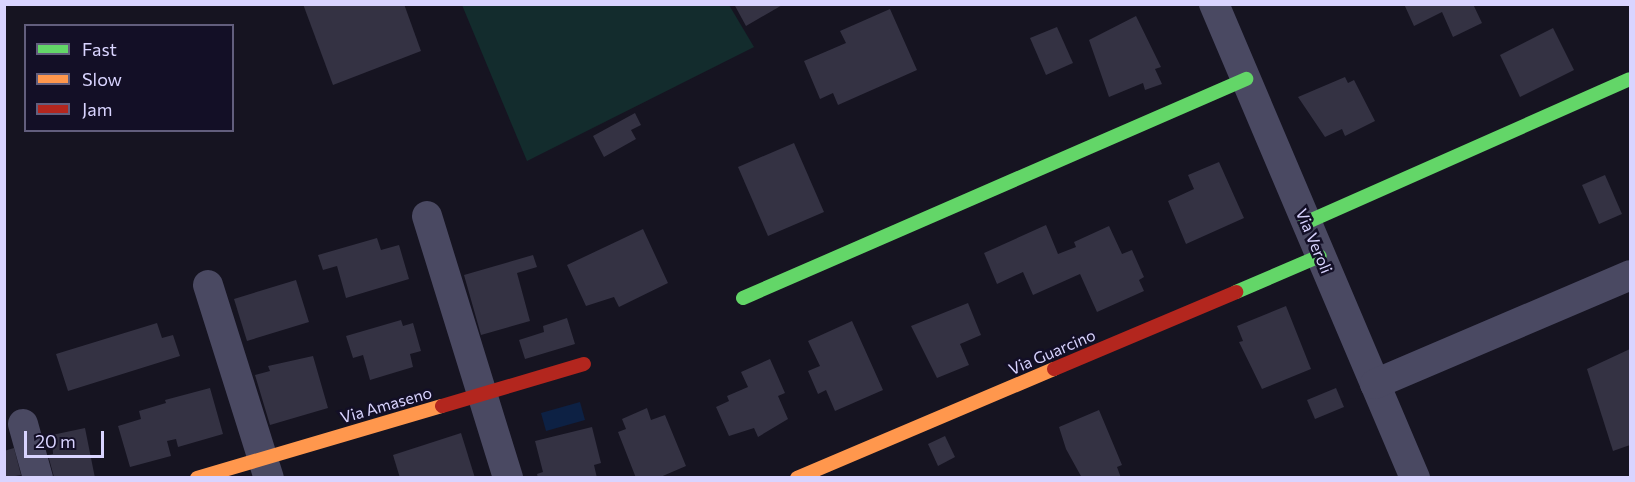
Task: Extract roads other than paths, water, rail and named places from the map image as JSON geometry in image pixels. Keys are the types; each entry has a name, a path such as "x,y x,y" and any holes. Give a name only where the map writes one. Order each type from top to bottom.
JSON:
{"street":[{"name":"Via Veroli","path":"1214,4 1305,223 1415,477"},
{"path":"743,298 1246,79"},
{"path":"1305,223 1630,79"},
{"path":"426,216 508,477"},
{"name":"Via Guarcino","path":"797,477 1320,256"},
{"path":"1375,384 1630,275"},
{"path":"208,285 266,468"},
{"name":"Via Amaseno","path":"197,477 266,468 481,394 584,364"},
{"path":"23,424 38,477"}],"water":[{"path":"580,402 585,420 546,431 541,413"}]}
